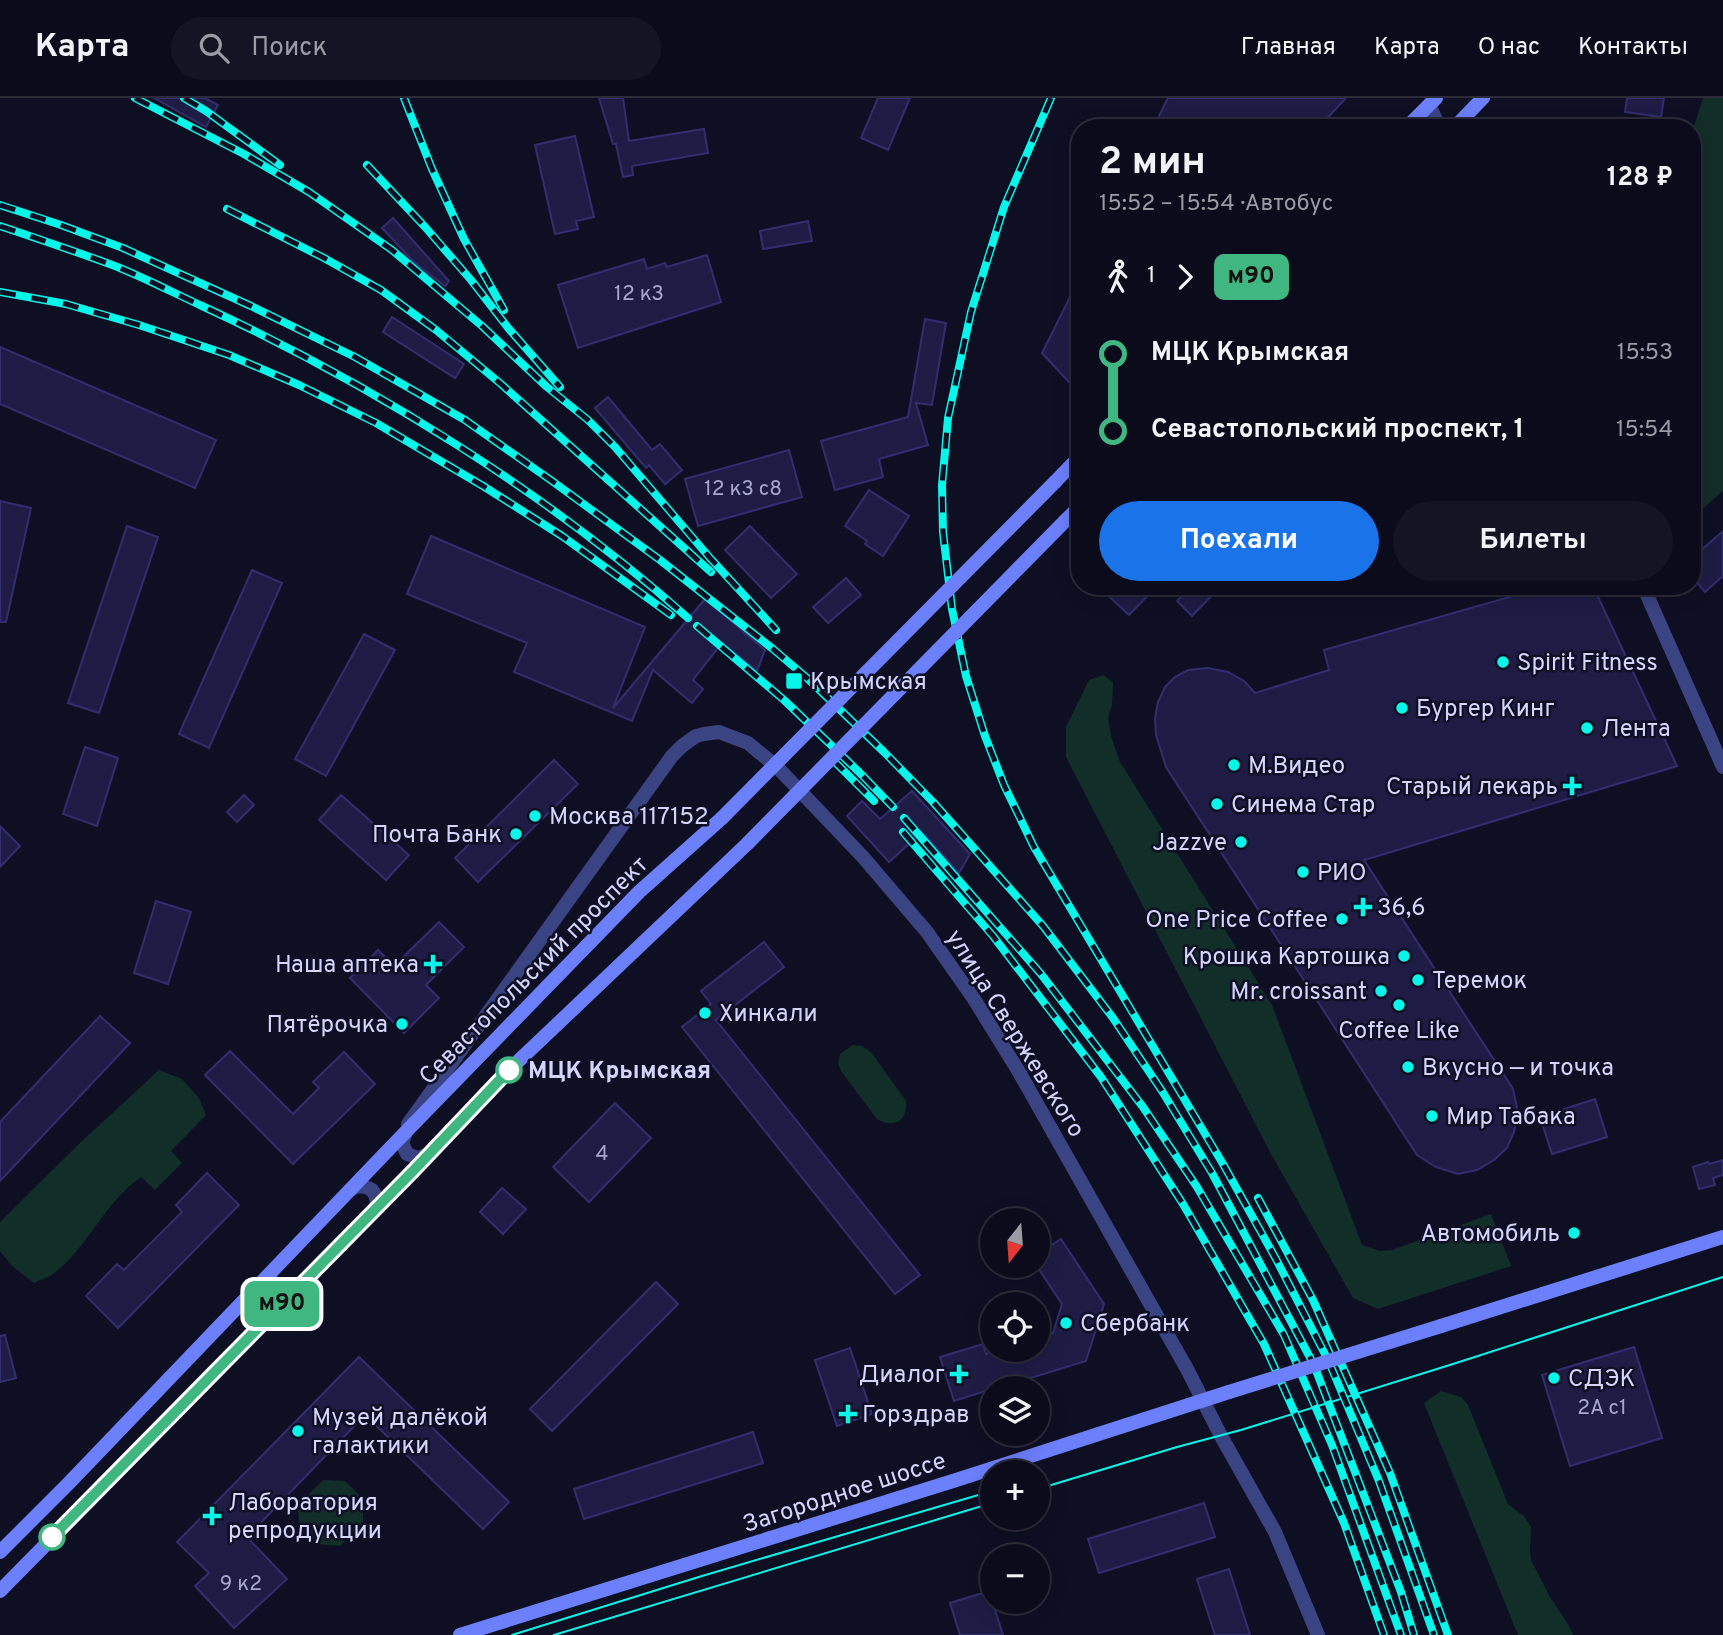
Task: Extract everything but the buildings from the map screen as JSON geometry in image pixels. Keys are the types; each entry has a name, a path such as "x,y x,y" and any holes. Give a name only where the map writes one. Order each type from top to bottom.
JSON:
{"main road":[{"path":"1463,119 1483,98"},
{"path":"1415,119 1432,102"},
{"name":"Севастопольский проспект","path":"0,1552 639,892 722,818 1071,465"},
{"path":"0,1591 509,1070 748,843 1071,515"},
{"name":"Загородное шоссе","path":"460,1635 1723,1237"}],"street":[{"path":"1432,102 1437,119"},
{"path":"1647,595 1723,767"},
{"name":"улица Свержевского","path":"394,1144 672,756 696,736 704,734 719,733 747,743 777,767 863,857 927,932 974,999 1019,1072 1275,1532 1318,1635"},
{"path":"406,1132 402,1143 407,1154 418,1158 429,1154"},
{"path":"350,1190 361,1185 372,1190 377,1200 373,1212"}],"green space":[{"path":"1703,98 1723,98 1723,491 1701,510 1701,119 1696,119"},
{"path":"1103,675 1113,682 1112,705 1108,718 1120,762 1272,1005 1362,1245 1380,1251 1392,1250 1491,1214 1511,1266 1378,1309 1353,1298 1271,1154 1066,757 1066,727 1089,680"},
{"path":"853,1045 862,1046 871,1052 906,1101 905,1114 899,1121 889,1123 877,1119 841,1071 838,1063 840,1054"},
{"path":"159,1070 182,1079 199,1098 206,1115 171,1151 182,1163 155,1190 141,1177 118,1198 69,1259 53,1274 34,1283 11,1265 0,1251 0,1222"},
{"path":"1441,1391 1461,1397 1468,1405 1508,1504 1525,1517 1531,1527 1531,1560 1573,1635 1518,1635 1424,1403"},
{"path":"323,1480 345,1481 363,1499 363,1522 340,1546 318,1544 299,1526 298,1505"}],"tram line":[{"path":"1050,1485 1241,1430 1723,1277"},
{"path":"512,1635 980,1495"},
{"path":"554,1635 980,1507"}],"railway":[{"path":"135,98 244,154 309,192 392,250 588,420 615,447 776,630"},
{"path":"184,98 280,165"},
{"path":"404,98 464,239 504,310"},
{"path":"1051,98 1004,207 971,312 948,418 942,485 943,532 952,609 966,676 1004,785 1034,847 1223,1164 1329,1362 1379,1481 1434,1635"},
{"path":"367,165 426,228 560,387"},
{"path":"0,205 123,248 251,306 355,357 465,420 660,560 773,649 884,752 933,802 1043,926 1113,1018 1212,1173 1314,1365 1401,1592 1414,1635"},
{"path":"227,209 381,290 436,330 501,384 711,572"},
{"path":"0,226 115,266 331,370 394,406 518,485 634,572 688,618"},
{"path":"0,292 66,304 139,325 229,355 299,385 376,423 483,486 562,536 671,615"},
{"path":"697,626 784,700 893,807"},
{"path":"832,759 874,801"},
{"path":"904,818 1041,974 1143,1107 1197,1187 1284,1335 1332,1445 1401,1635"},
{"path":"903,832 993,936 1101,1077 1183,1204 1264,1344 1344,1523 1384,1635"},
{"path":"1258,1198 1313,1300 1390,1473 1448,1635"}],"bus line":[{"name":"м90","path":"52,1537 509,1070"}],"place":[{"name":"Spirit Fitness","path":"1503,662"},
{"name":"Крымская","path":"794,681"},
{"name":"Бургер Кинг","path":"1402,708"},
{"name":"Лента","path":"1587,728"},
{"name":"М.Видео","path":"1234,765"},
{"name":"Старый лекарь","path":"1572,786"},
{"name":"Синема Стар","path":"1217,804"},
{"name":"Москва 117152","path":"535,816"},
{"name":"Почта Банк","path":"516,834"},
{"name":"Jazzve","path":"1241,842"},
{"name":"РИО","path":"1303,872"},
{"name":"36,6","path":"1363,907"},
{"name":"One Price Coffee","path":"1342,919"},
{"name":"Крошка Картошка","path":"1404,956"},
{"name":"Наша аптека","path":"433,964"},
{"name":"Теремок","path":"1418,980"},
{"name":"Mr. croissant","path":"1381,991"},
{"name":"Coffee Like","path":"1399,1005"},
{"name":"Хинкали","path":"705,1013"},
{"name":"Пятёрочка","path":"402,1024"},
{"name":"Вкусно — и точка","path":"1408,1067"},
{"name":"МЦК Крымская","path":"509,1070"},
{"name":"Мир Табака","path":"1432,1116"},
{"name":"Автомобиль","path":"1574,1233"},
{"name":"Сбербанк","path":"1066,1323"},
{"name":"Диалог","path":"959,1374"},
{"name":"СДЭК","path":"1554,1378"},
{"name":"Горздрав","path":"848,1414"},
{"name":"Музей далёкой галактики","path":"298,1431"},
{"name":"Лаборатория репродукции","path":"212,1516"}]}
